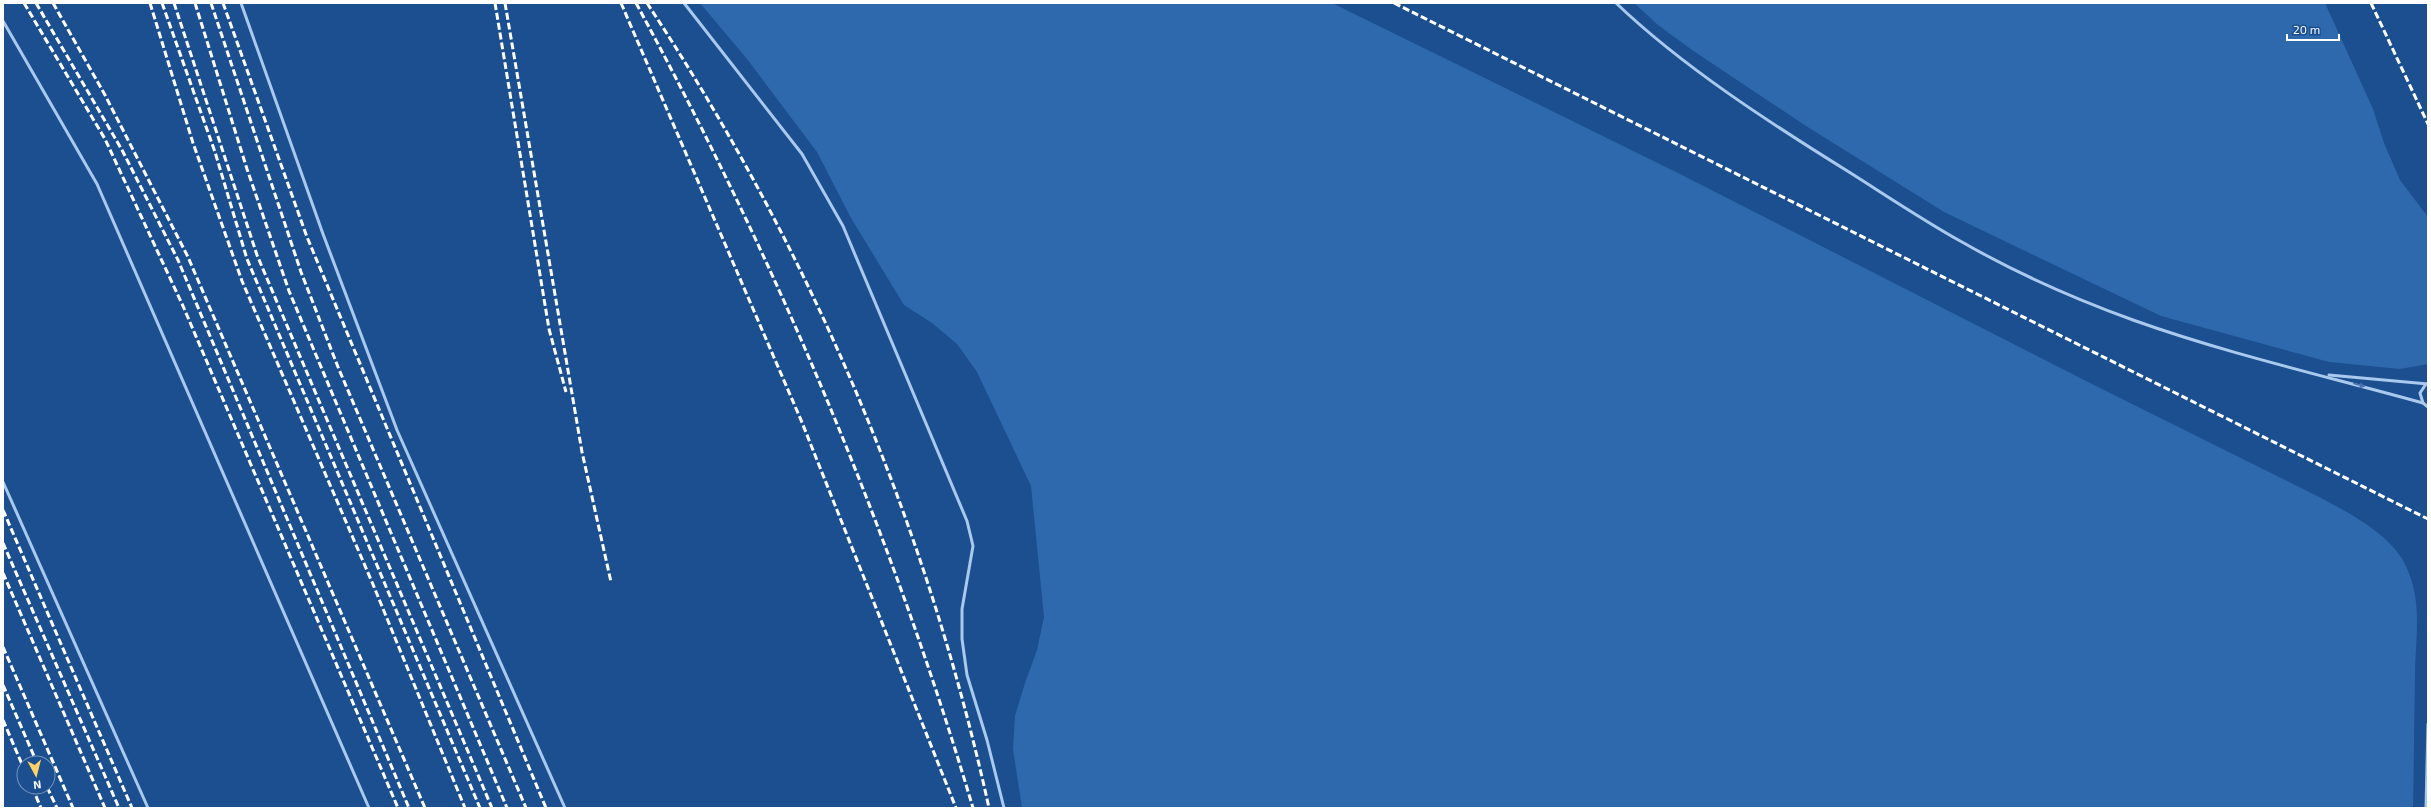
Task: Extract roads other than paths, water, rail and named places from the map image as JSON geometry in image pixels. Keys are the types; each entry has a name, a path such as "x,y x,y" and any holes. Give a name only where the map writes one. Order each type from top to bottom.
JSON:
{"lane":[{"path":"240,3 323,234 397,430 565,808"},
{"path":"684,3 802,154 843,226 967,521 973,546 962,609 962,639 967,675 987,740 1004,808"},
{"path":"1616,3 1649,35 1788,134 1962,243 2033,279 2131,320 2215,348 2423,403 2428,407"},
{"path":"3,21 97,184 369,808"},
{"path":"2321,375 2427,384"},
{"path":"2423,403 2420,393 2427,384"},
{"path":"3,482 148,808"},
{"path":"2426,808 2428,724"}],"railway":[{"path":"24,3 105,139 183,306 398,808"},
{"path":"36,3 122,150 178,260 409,808"},
{"path":"53,3 105,95 188,257 425,808"},
{"path":"150,3 193,143 242,281 372,582 465,808"},
{"path":"162,3 215,152 247,259 480,808"},
{"path":"174,3 257,255 492,808"},
{"path":"195,3 247,169 289,291 507,808"},
{"path":"211,3 301,272 338,367 526,808"},
{"path":"223,3 307,237 546,808"},
{"path":"495,3 549,329 566,392"},
{"path":"505,3 582,452 611,582"},
{"path":"621,3 801,420 956,808"},
{"path":"636,3 736,197 826,396 867,498 905,600 973,808"},
{"path":"647,3 706,96 760,192 810,290 855,390 896,492 932,596 963,701 989,808"},
{"path":"1394,3 2428,519"},
{"path":"2371,3 2428,124"},
{"path":"3,510 132,808"},
{"path":"3,543 119,808"},
{"path":"3,573 105,808"},
{"path":"3,647 73,808"},
{"path":"3,685 34,755"},
{"path":"3,720 18,755"},
{"path":"35,795 41,808"},
{"path":"51,795 57,808"}]}
